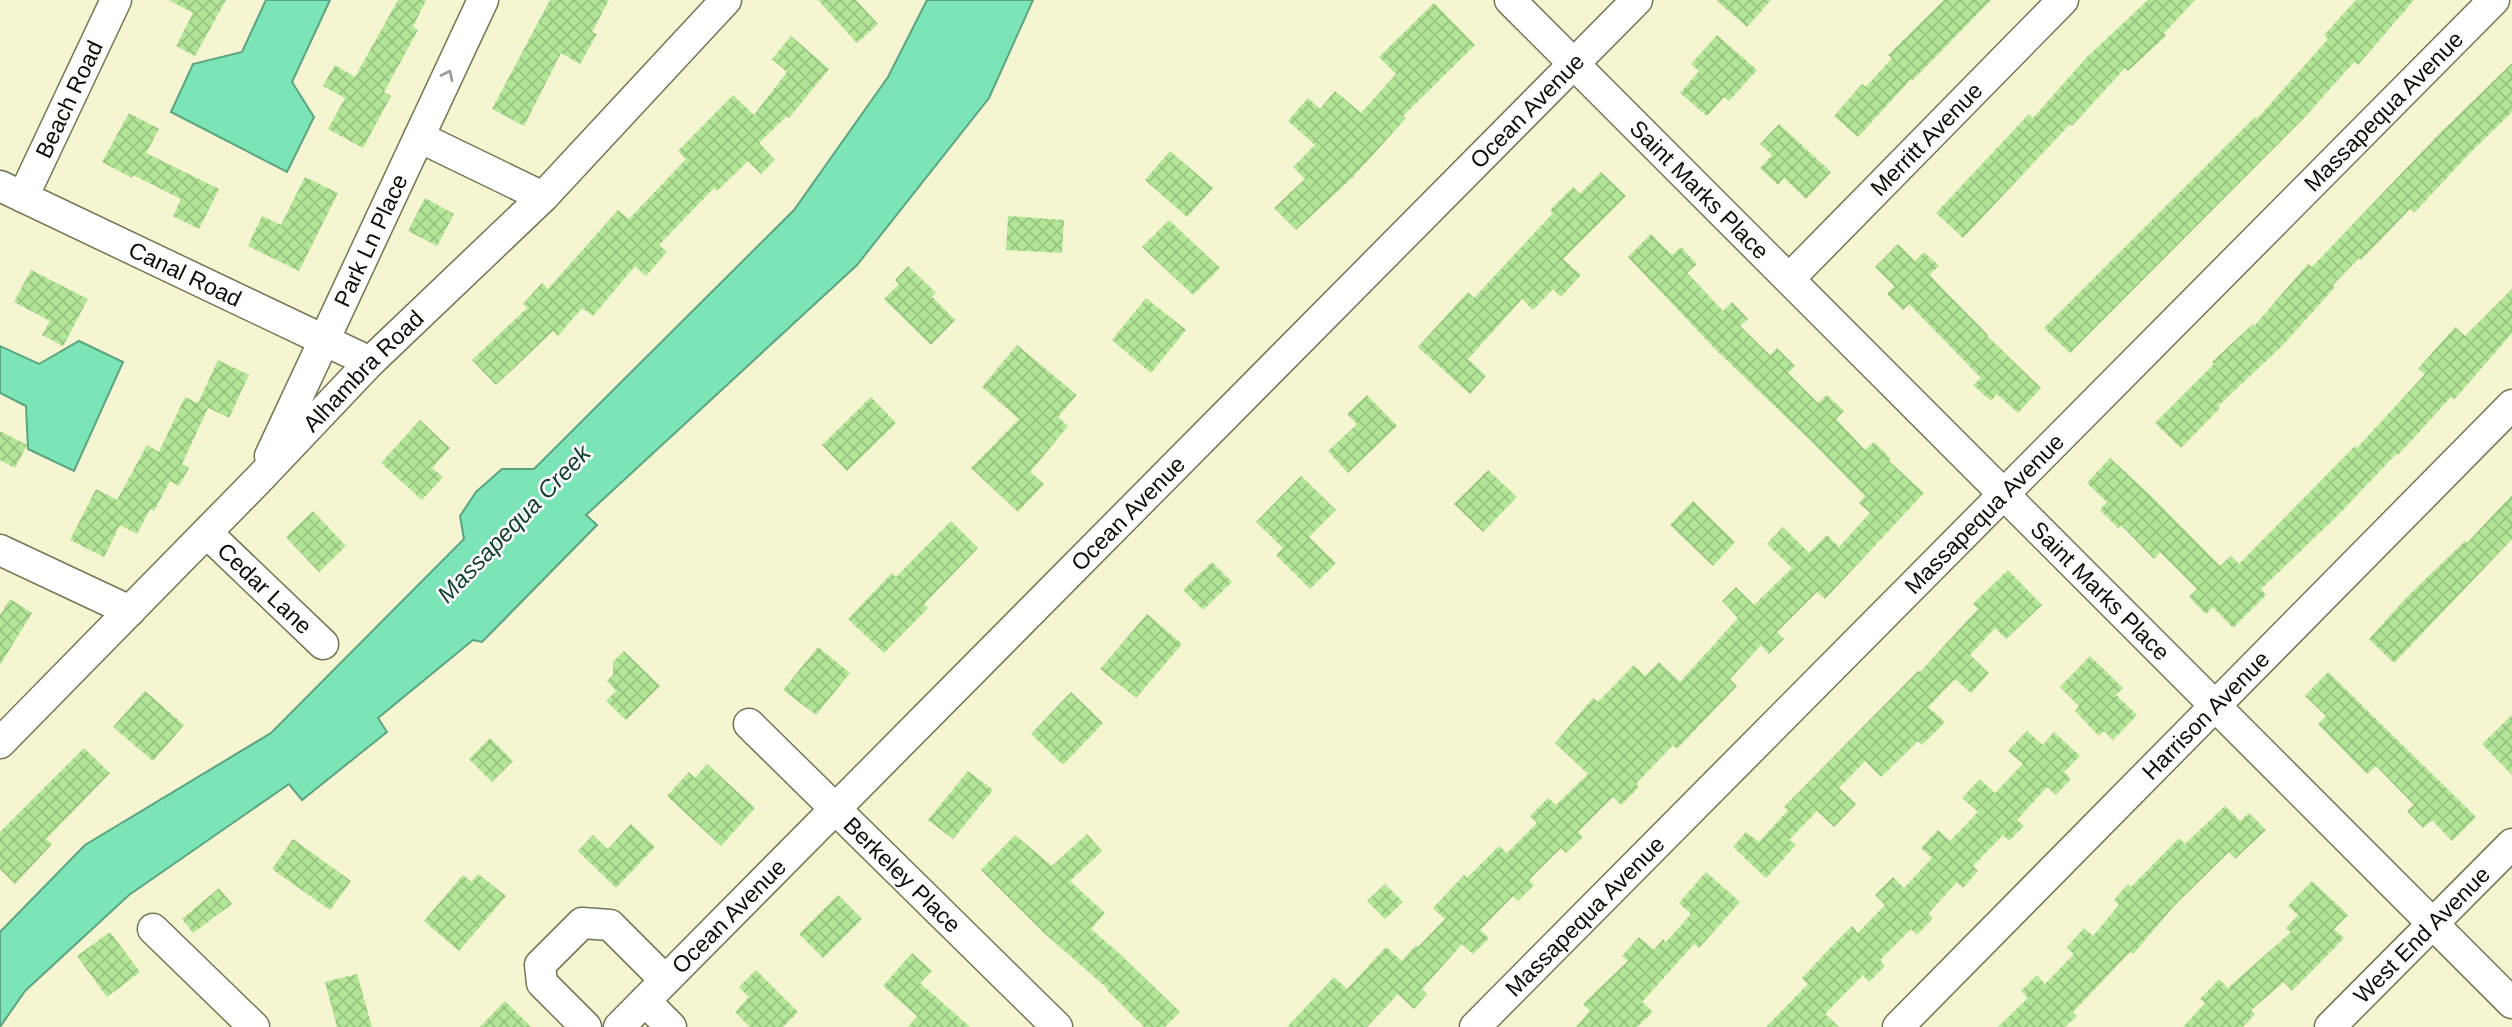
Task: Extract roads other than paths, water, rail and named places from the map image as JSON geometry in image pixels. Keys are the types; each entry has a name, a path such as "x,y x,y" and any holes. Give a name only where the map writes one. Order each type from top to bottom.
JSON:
{"street":[{"name":"Beach Road","path":"12,192 116,0"},
{"name":"Park Ln Place","path":"259,480 483,0"},
{"name":"Alhambra Road","path":"0,743 259,480 370,362 543,197 726,0"},
{"name":"Saint Marks Place","path":"1510,0 2512,1003"},
{"name":"Ocean Avenue","path":"619,1027 1637,0"},
{"name":"Merritt Avenue","path":"1789,279 2063,0"},
{"name":"Massapequa Avenue","path":"1475,1027 2494,0"},
{"path":"419,137 543,197"},
{"name":"Canal Road","path":"12,192 370,362"},
{"name":"Harrison Avenue","path":"1898,1027 2512,405"},
{"name":"Cedar Lane","path":"206,533 323,644"},
{"path":"0,550 130,611"},
{"name":"Berkeley Place","path":"749,724 1057,1027"},
{"name":"West End Avenue","path":"2330,1027 2512,844"},
{"path":"586,1027 542,984 540,965 582,923 610,925 655,991 671,1027"},
{"path":"153,929 247,1020"}],"water":[{"path":"266,0 330,0 292,82 314,117 287,172 171,112 193,64 242,52"},
{"name":"Massapequa Creek","path":"927,0 1033,0 989,98 857,265 586,515 597,525 482,642 473,640 378,718 387,732 302,800 289,784 129,895 25,991 0,1027 0,932 85,845 271,733 464,539 460,516 476,492 502,469 534,469 794,210 888,77"},
{"path":"79,341 123,362 74,471 28,449 26,406 0,393 0,346 39,364"}]}
